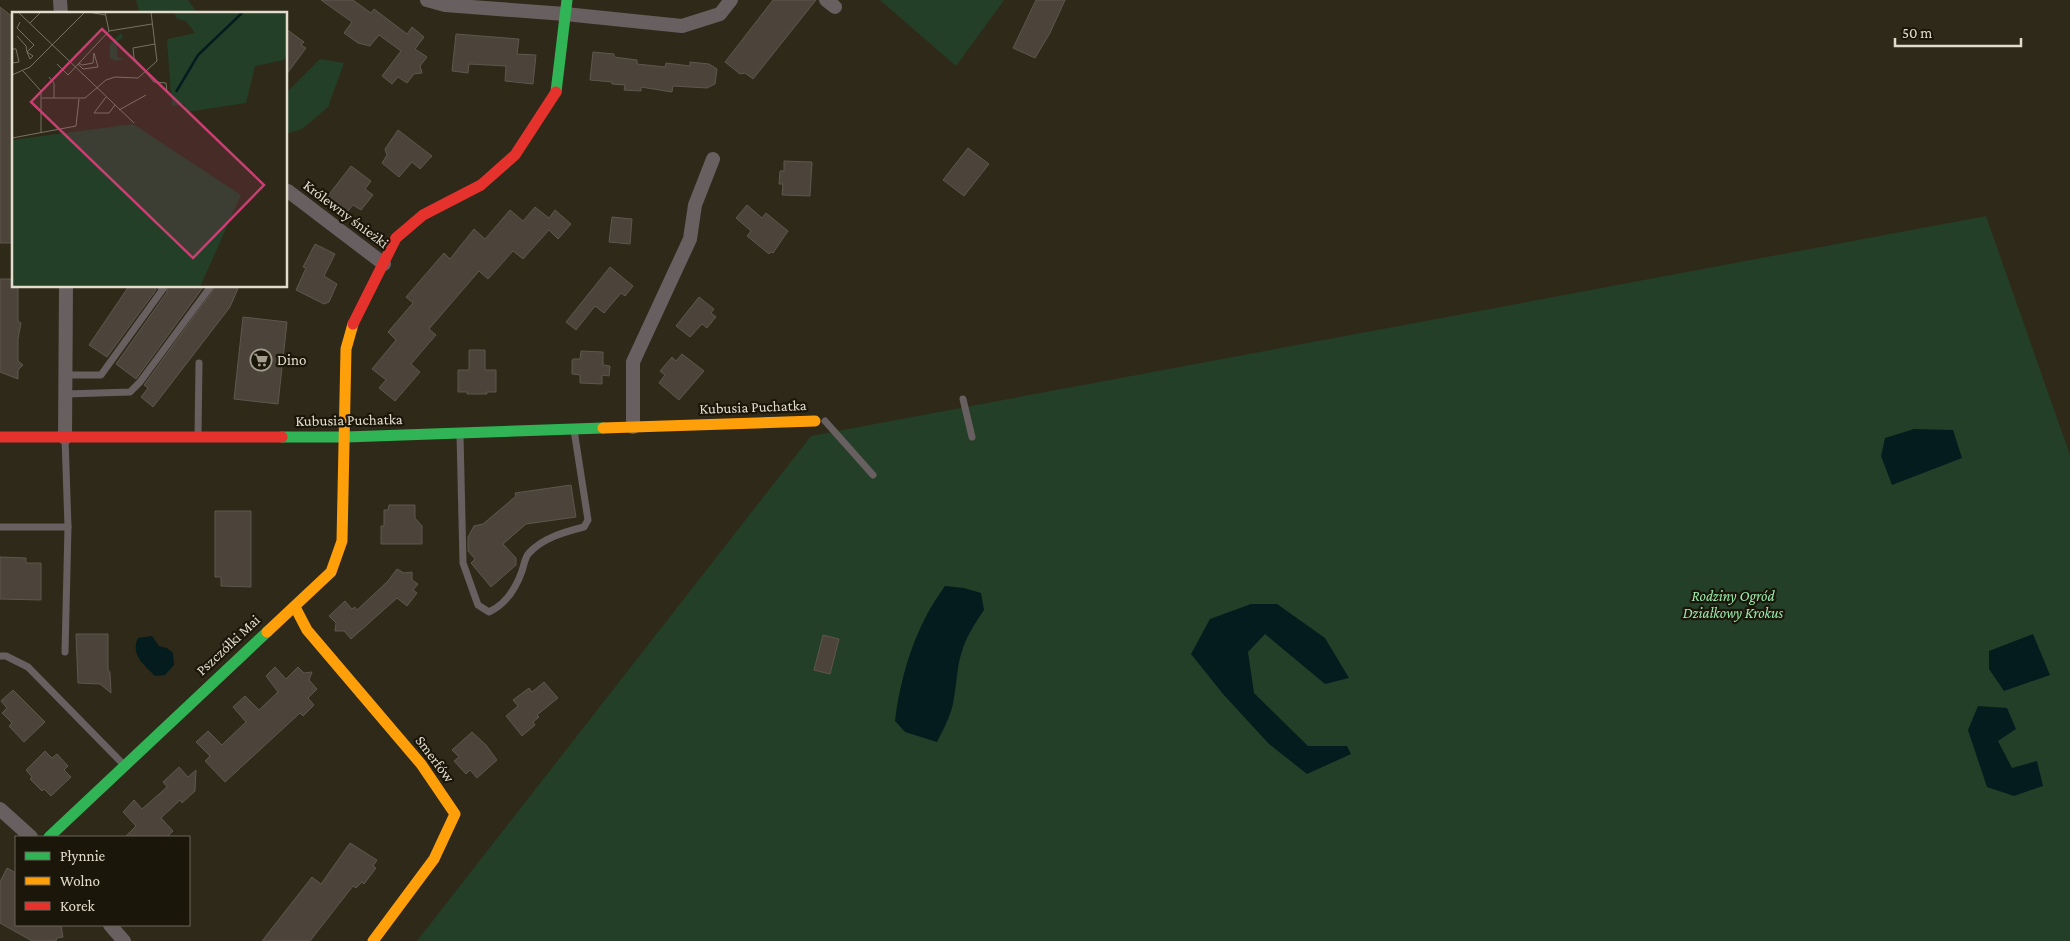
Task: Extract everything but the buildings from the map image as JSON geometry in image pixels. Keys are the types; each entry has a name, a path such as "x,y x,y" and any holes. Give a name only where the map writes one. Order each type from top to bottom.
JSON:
{"street":[{"path":"427,0 445,5 566,7 682,26 720,14 731,0"},
{"name":"Królewny śnieżki","path":"346,437 346,349 354,319 396,238 423,215 481,185 515,155 556,95 566,7"},
{"path":"633,427 633,362 690,239 695,205 713,159"},
{"name":"Królewny śnieżki","path":"288,190 384,264"},
{"path":"65,438 66,288"},
{"name":"Kubusia Puchatka","path":"0,437 346,437 820,421"},
{"name":"Pszczółki Mai","path":"50,836 220,674 331,572 342,541 346,437"},
{"name":"Smerfów","path":"295,606 307,630 421,764 456,814 434,859 374,941"},
{"path":"0,809 30,836"},
{"path":"111,926 124,940"}],"lane":[{"path":"66,375 101,375 162,288"},
{"path":"66,394 130,392 140,382 210,288"},
{"path":"198,436 199,363"},
{"path":"962,399 972,437"},
{"path":"820,421 872,475"},
{"path":"460,433 462,563 478,605 489,612 499,607 511,594 521,574 527,554 541,543 566,531 584,527 588,520 574,429"},
{"path":"65,438 68,527 66,652"},
{"path":"0,527 68,527"},
{"path":"0,656 6,656 28,667 125,766"}],"green space":[{"path":"136,0 188,0 197,12 139,12"},
{"path":"880,0 1004,0 956,66"},
{"path":"320,59 344,63 328,107 302,129 288,133 288,91"},
{"name":"Rodziny Ogród Działkowy Krokus","path":"1986,216 2070,455 2070,941 417,941 811,436"}],"water":[{"path":"1914,429 1953,430 1962,458 1892,485 1881,456 1885,438"},
{"path":"945,586 964,588 981,593 984,610 963,648 951,710 937,742 905,732 895,721 901,685 911,650 926,617"},
{"path":"1251,604 1277,604 1325,638 1349,678 1325,684 1265,634 1248,652 1254,693 1308,746 1347,746 1351,754 1307,774 1269,744 1223,694 1191,654 1210,619"},
{"path":"2033,634 2050,675 2004,691 1989,669 1989,651"},
{"path":"152,636 159,646 167,648 173,653 174,665 165,675 155,676 139,659 137,654 136,644 138,638"},
{"path":"1978,706 2007,708 2016,729 1998,741 2012,768 2037,761 2043,786 2014,796 1987,787 1968,730"}],"traffic: fast":[{"path":"556,92 567,0"},
{"path":"282,437 346,437 603,428"},
{"path":"50,836 267,632"}],"traffic: slow":[{"path":"267,632 331,572 342,541 346,349 353,324"},
{"path":"603,428 815,421"},
{"path":"295,607 307,630 421,764 455,814 434,859 373,941"}],"traffic: jam":[{"path":"353,324 396,238 423,215 481,185 515,155 556,92"},
{"path":"0,437 282,437"}],"place":[{"name":"Dino","path":"261,360"}]}
